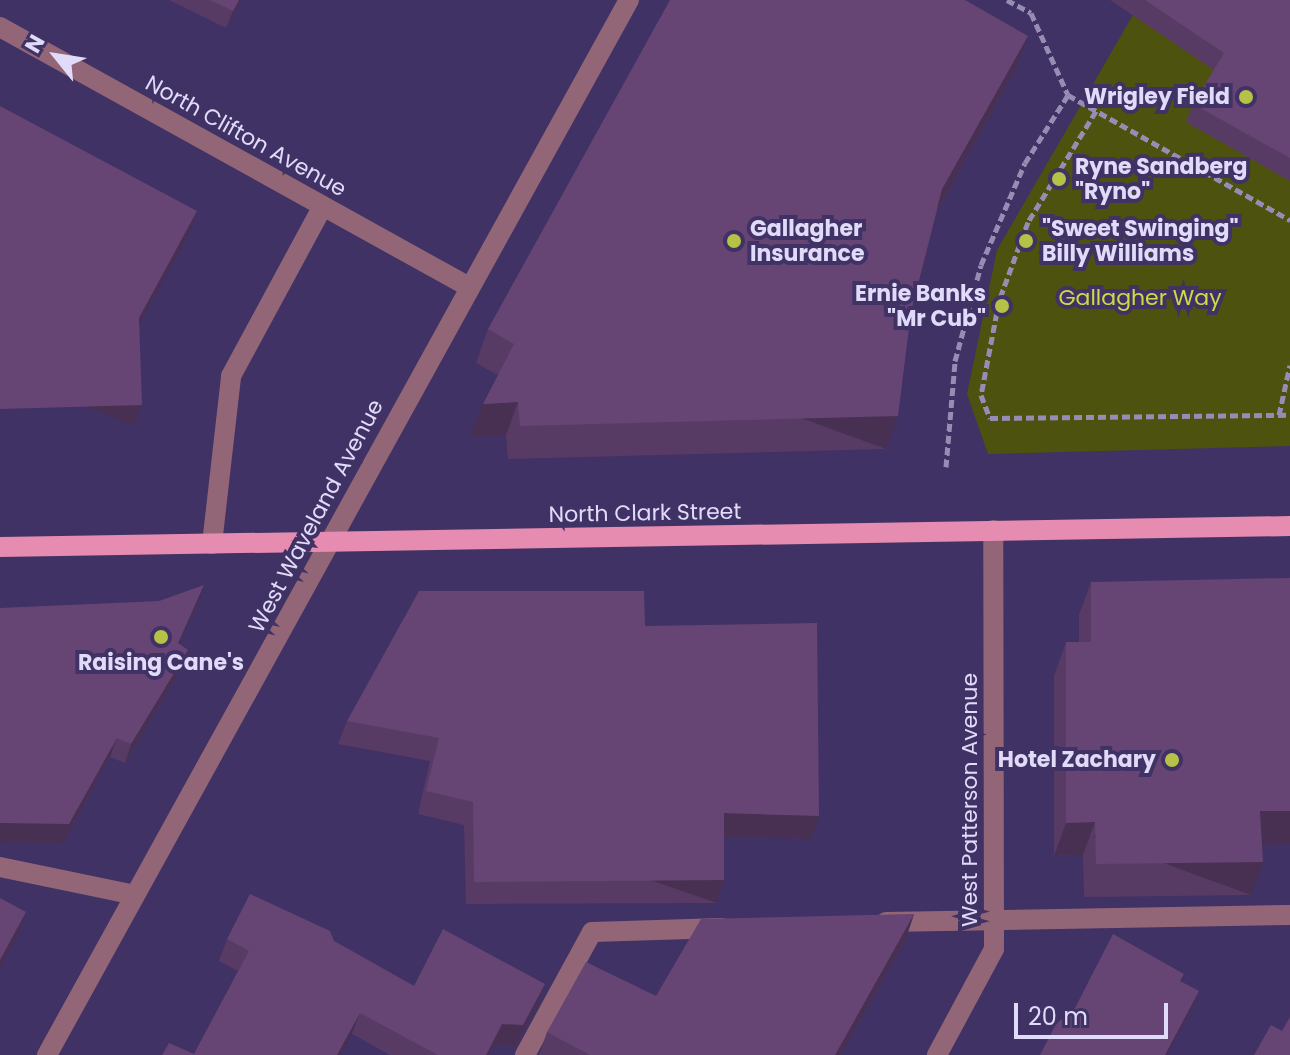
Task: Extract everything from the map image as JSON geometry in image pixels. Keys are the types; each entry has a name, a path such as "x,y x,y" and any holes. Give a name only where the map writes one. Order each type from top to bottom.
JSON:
{"main road":[{"name":"North Clark Street","path":"0,547 1290,526"}],"street":[{"name":"West Waveland Avenue","path":"47,1055 629,0"},
{"name":"North Clifton Avenue","path":"0,27 469,287"},
{"path":"212,544 231,376 323,206"},
{"name":"West Patterson Avenue","path":"937,1055 994,949 993,530"},
{"path":"0,867 135,895"},
{"path":"869,923 1290,915"},
{"path":"525,1055 592,932 746,927"}],"path":[{"path":"1007,0 1031,13 1068,95 1288,219 1290,210"},
{"path":"946,467 955,361 981,265 1025,163 1068,95"},
{"path":"1096,111 1028,222 999,301 981,395 990,418 1290,415"},
{"path":"1279,415 1290,365"}],"green space":[{"name":"Gallagher Way","path":"1290,0 1290,446 988,454 967,394 997,250 1133,15"}],"building":[{"path":"210,0 239,0 233,11"},
{"name":"Gallagher Insurance","path":"670,0 965,0 1028,36 942,189 911,312 898,416 520,426 518,402 483,404 514,344 488,329"},
{"name":"Wrigley Field","path":"1145,0 1290,0 1290,158 1193,104 1224,53"},
{"path":"0,106 197,211 139,318 142,405 0,409"},
{"name":"Hotel Zachary","path":"1290,578 1290,811 1260,811 1263,862 1096,864 1095,822 1066,823 1066,642 1091,642 1091,582"},
{"path":"204,585 178,643 188,650 131,744 117,738 69,824 0,823 0,608 159,601"},
{"path":"419,591 644,591 645,626 817,623 819,816 724,813 724,880 474,882 473,802 426,791 439,738 347,721"},
{"path":"250,894 330,931 334,941 414,986 443,929 545,984 523,1025 502,1024 486,1055 438,1055 360,1013 337,1055 162,1055 169,1043 194,1054 249,951 227,939"},
{"path":"0,898 26,912 0,960"},
{"path":"914,914 835,1055 590,1055 547,1032 586,962 656,996 701,919"},
{"path":"1113,934 1184,974 1180,981 1199,991 1165,1055 1040,1055 1056,1024 1075,1008"},
{"path":"1290,1017 1290,1055 1254,1055 1271,1025 1282,1031"}],"place":[{"name":"Wrigley Field","path":"1246,97"},
{"name":"Ryne Sandberg \"Ryno\"","path":"1059,179"},
{"name":"Gallagher Insurance","path":"734,241"},
{"name":"\"Sweet Swinging\" Billy Williams","path":"1026,241"},
{"name":"Ernie Banks \"Mr Cub\"","path":"1002,306"},
{"name":"Raising Cane's","path":"161,637"},
{"name":"Hotel Zachary","path":"1172,760"}]}
